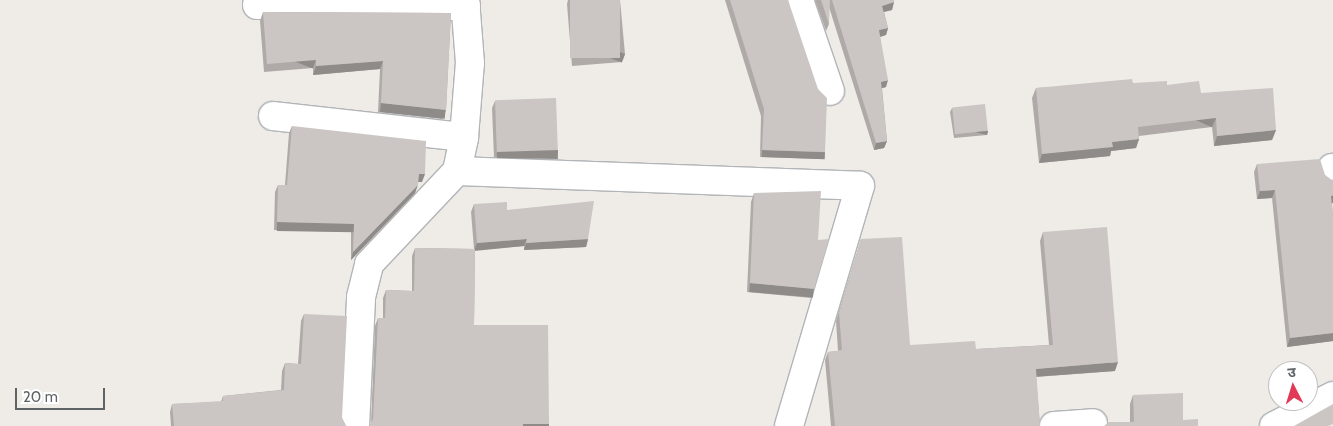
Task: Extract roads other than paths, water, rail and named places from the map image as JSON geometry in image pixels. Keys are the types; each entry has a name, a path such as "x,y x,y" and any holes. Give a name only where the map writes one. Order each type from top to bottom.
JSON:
{"street":[{"path":"799,0 830,91"},
{"path":"257,5 465,3 470,63 464,137 457,171 369,264 361,297 355,426"},
{"path":"273,116 464,137"},
{"path":"457,171 860,186 789,426"},
{"path":"1274,426 1322,409"},
{"path":"1054,426 1093,423"}]}
